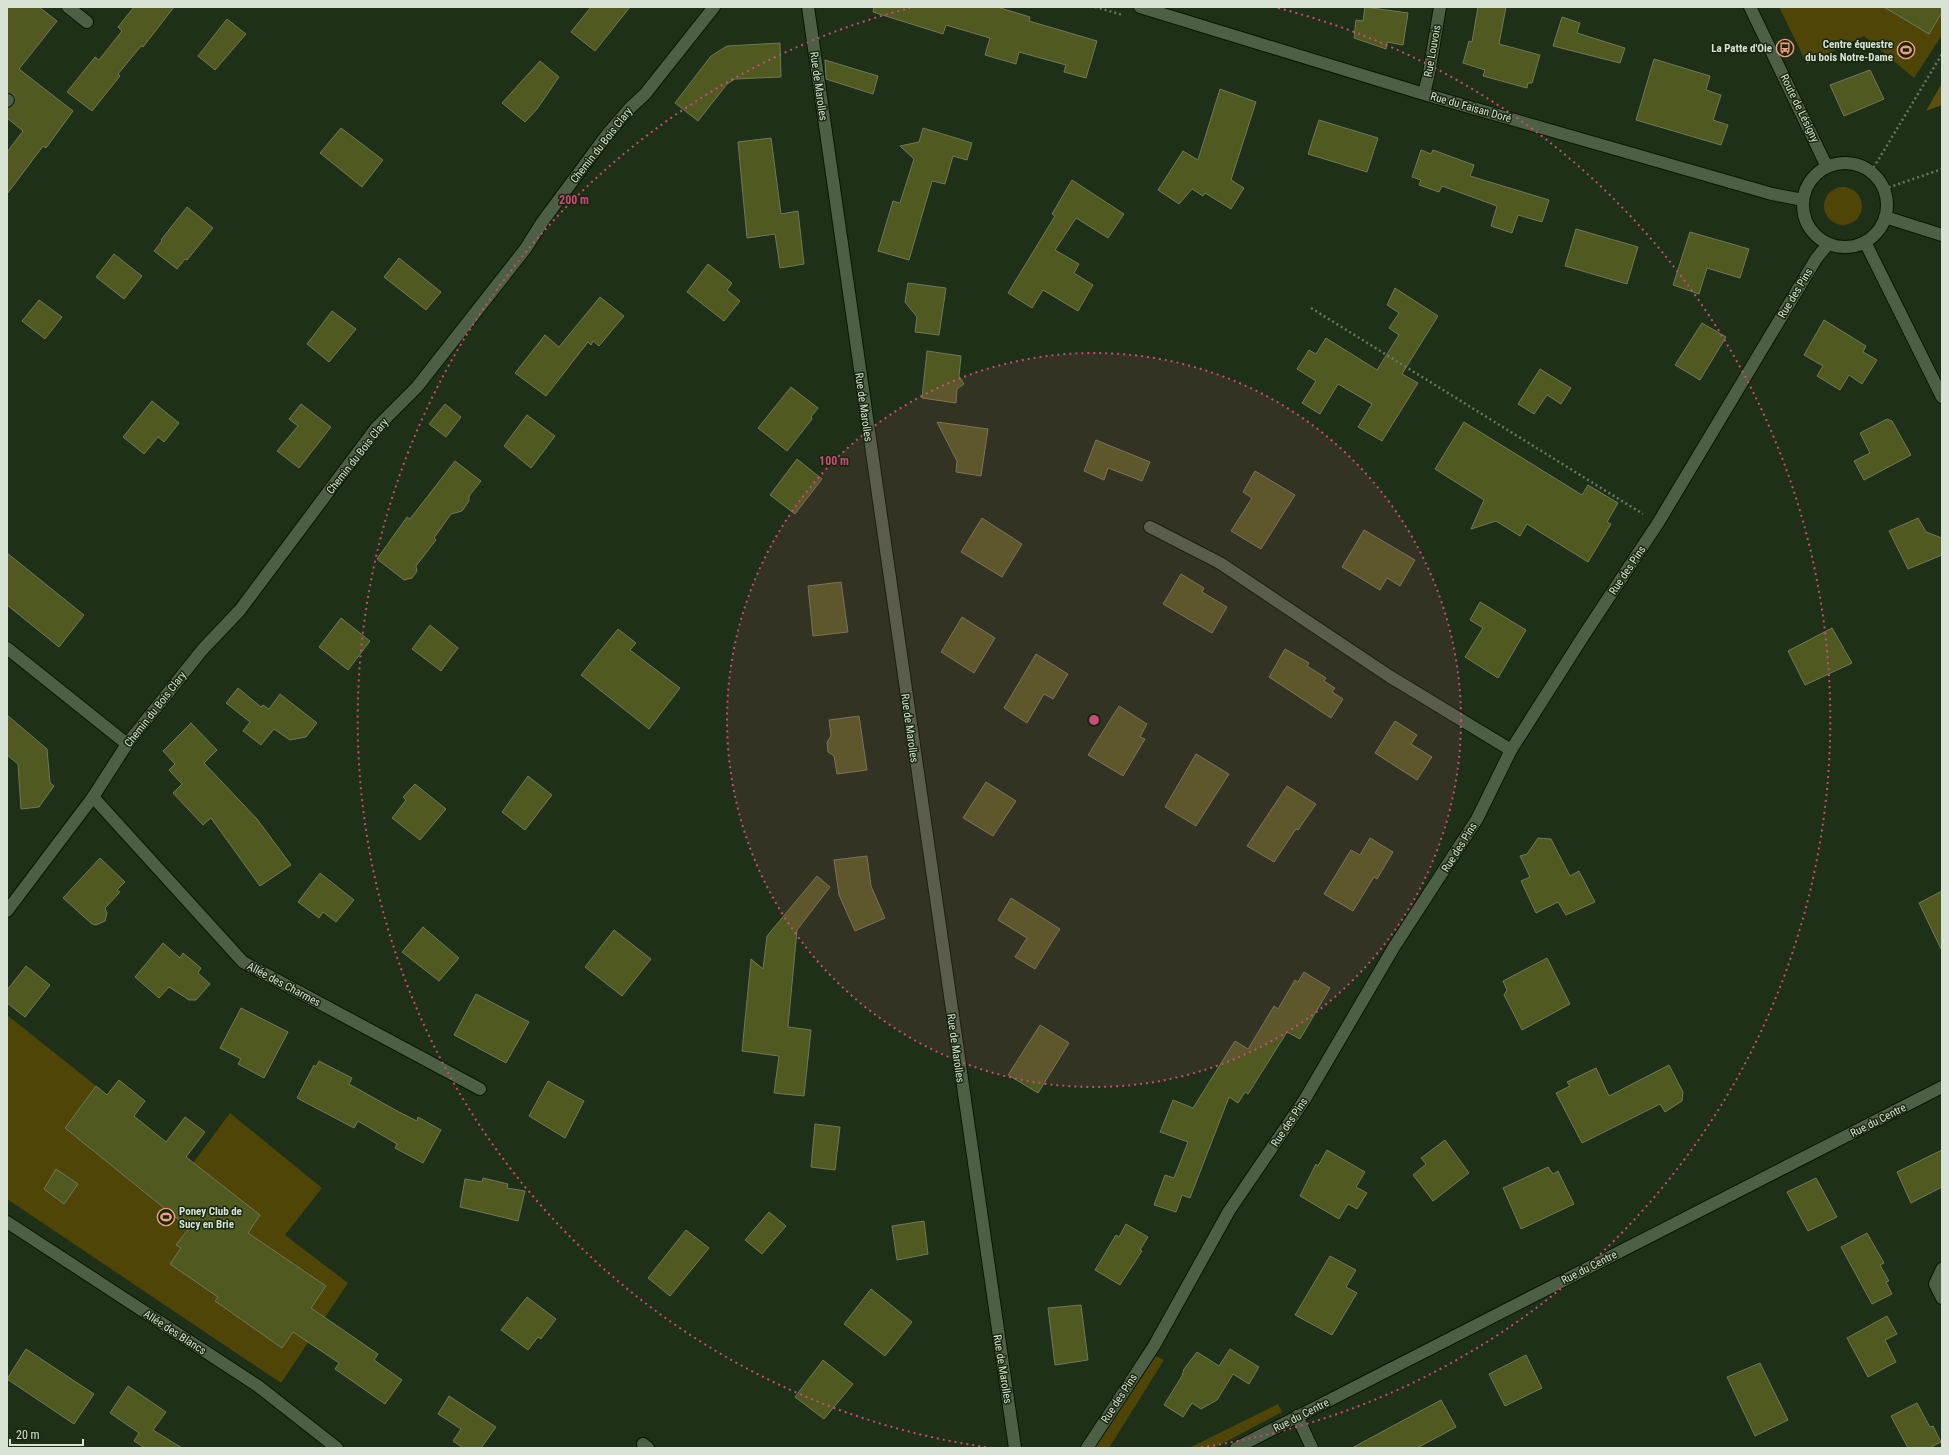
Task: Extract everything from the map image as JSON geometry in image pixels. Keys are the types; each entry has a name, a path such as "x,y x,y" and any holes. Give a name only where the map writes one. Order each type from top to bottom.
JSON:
{"street":[{"path":"68,7 88,22"},
{"name":"Chemin du Bois Clary","path":"7,911 93,797 127,744 203,649 240,610 376,428 417,387 526,248 543,221 606,136 630,108 645,94 714,7"},
{"name":"Rue de Marolles","path":"808,7 1014,1448"},
{"name":"Rue du Faisan Doré","path":"1140,7 1424,94 1772,194 1803,200"},
{"name":"Rue Louvois","path":"1424,94 1440,7"},
{"name":"Route de Lésigny","path":"1750,7 1827,167"},
{"path":"1838,164 1850,164 1871,172 1884,189 1887,203 1886,217 1881,227 1874,236 1853,247 1840,247 1828,244 1817,236 1808,226 1804,214 1803,200 1807,186 1815,175 1827,167 1838,164"},
{"path":"1886,217 1942,236"},
{"path":"1865,242 1942,397"},
{"name":"Rue des Pins","path":"1087,1448 1154,1346 1229,1211 1305,1099 1394,946 1477,819 1511,750 1584,635 1658,523 1812,266 1828,244"},
{"path":"1150,528 1220,563 1389,676 1511,750"},
{"path":"7,648 127,744"},
{"name":"Allée des Charmes","path":"93,797 243,962 480,1088"},
{"name":"Rue du Centre","path":"1236,1448 1942,1087"},
{"name":"Allée des Blancs","path":"7,1222 258,1386 337,1448"},
{"path":"1942,1269 1935,1284 1942,1298"},
{"path":"1298,1416 1312,1448"}],"path":[{"path":"1871,172 1942,54"},
{"path":"1884,189 1942,169"},
{"path":"1311,308 1658,523"}],"shaded area":[{"name":"Centre équestre du bois Notre-Dame","path":"1779,7 1942,7 1942,35 1914,78 1864,36 1807,64"},
{"path":"1942,83 1942,105 1926,111"},
{"path":"1839,187 1847,187 1857,192 1861,199 1861,213 1857,220 1847,225 1839,225 1829,220 1827,217 1824,210 1824,202 1829,192 1832,190"},
{"name":"Poney Club de Sucy en Brie","path":"7,1015 193,1163 230,1113 322,1188 285,1235 348,1283 281,1383 7,1199"},
{"path":"1156,1356 1164,1360 1109,1448 1094,1448"},
{"path":"1278,1404 1282,1412 1214,1448 1189,1448"}],"building":[{"path":"7,7 39,7 57,21 19,69 73,111 46,148 43,146 7,194 7,152 23,131 7,118 7,108 12,106 15,102 14,95 7,93"},
{"path":"134,7 174,7 143,47 141,46 118,74 120,76 92,111 67,92 95,57 99,60 122,31 118,27"},
{"path":"591,7 630,7 595,51 571,32"},
{"path":"874,7 997,7 1030,17 1029,21 1097,41 1086,78 1064,72 1066,65 1019,52 1016,64 985,55 990,38 946,25 943,34 873,12"},
{"path":"1365,7 1408,13 1403,45 1387,42 1386,49 1354,38 1356,20 1363,21"},
{"path":"1478,7 1506,7 1499,44 1540,55 1532,83 1528,83 1527,88 1483,76 1485,70 1463,63 1469,41 1472,42"},
{"path":"1884,7 1942,7 1942,12 1929,34"},
{"path":"1562,17 1580,23 1577,33 1625,48 1620,63 1553,46"},
{"path":"227,19 246,34 215,70 198,56"},
{"path":"780,43 781,77 735,79 727,84 698,121 675,103 711,56 727,46"},
{"path":"1654,59 1710,76 1706,90 1721,95 1713,120 1728,125 1721,145 1636,120"},
{"path":"825,60 878,76 873,94 826,79"},
{"path":"540,61 559,77 537,109 525,122 502,103"},
{"path":"1870,70 1884,99 1844,116 1830,85"},
{"path":"1220,89 1256,102 1231,180 1244,188 1231,209 1205,193 1203,196 1192,189 1179,204 1158,190 1183,151 1198,160"},
{"path":"1319,120 1378,138 1367,172 1308,154"},
{"path":"341,128 383,160 362,187 320,153"},
{"path":"923,128 972,143 967,160 953,156 945,184 932,181 909,260 878,251 893,201 900,203 914,159 900,146 919,142"},
{"path":"771,138 781,214 798,211 804,264 780,268 775,234 747,238 738,142"},
{"path":"1421,150 1431,154 1433,150 1474,165 1470,176 1549,200 1542,222 1518,215 1512,233 1491,226 1497,206 1442,186 1439,192 1419,185 1421,180 1412,177"},
{"path":"1072,180 1124,214 1108,238 1076,218 1055,250 1079,264 1074,273 1093,285 1078,311 1043,290 1032,308 1008,293 1055,216 1052,214"},
{"path":"187,207 213,228 187,260 185,259 177,269 154,251"},
{"path":"1576,229 1638,247 1627,284 1565,266"},
{"path":"1690,232 1749,249 1740,278 1707,268 1699,294 1673,285"},
{"path":"114,254 142,276 124,299 96,277"},
{"path":"399,258 441,292 426,310 384,277"},
{"path":"708,264 732,283 727,290 740,301 724,321 687,292"},
{"path":"908,283 946,288 939,335 915,332 917,317 905,302"},
{"path":"1395,288 1438,316 1402,374 1418,383 1382,441 1358,427 1372,404 1338,384 1320,414 1302,403 1316,381 1297,369 1309,350 1316,354 1326,338 1377,370 1399,335 1389,328 1399,313 1387,305"},
{"path":"600,297 624,316 599,346 593,341 591,345 588,342 546,396 515,373 545,335 559,347"},
{"path":"39,300 62,317 45,339 22,321"},
{"path":"332,311 356,329 329,362 307,344"},
{"path":"1824,320 1866,346 1863,352 1877,360 1862,384 1849,375 1840,390 1817,376 1823,366 1804,355"},
{"path":"1702,323 1726,337 1700,380 1675,365"},
{"path":"927,351 961,356 959,376 964,384 957,389 956,403 922,398"},
{"path":"1540,369 1571,388 1561,404 1547,395 1534,414 1518,404"},
{"path":"791,387 818,408 811,417 812,419 787,451 758,428"},
{"path":"152,401 179,423 164,442 158,437 144,454 123,437"},
{"path":"301,404 331,427 299,468 277,451 298,426 289,419"},
{"path":"445,404 461,417 446,437 429,424"},
{"path":"527,415 555,436 531,468 504,446"},
{"path":"1887,419 1892,421 1911,455 1864,480 1854,461 1870,453 1860,433"},
{"path":"937,422 988,429 981,476 956,472 957,461"},
{"path":"1464,422 1582,495 1588,485 1618,503 1607,522 1611,524 1588,562 1527,524 1520,536 1496,521 1471,529 1484,500 1435,469"},
{"path":"1096,440 1150,462 1142,481 1108,468 1104,480 1084,471"},
{"path":"797,459 822,479 795,514 770,495"},
{"path":"455,461 481,481 469,496 469,501 462,511 451,514 434,538 436,540 416,566 417,571 412,578 404,580 377,559 407,517 410,519"},
{"path":"1255,471 1295,495 1261,549 1231,531 1252,498 1243,492"},
{"path":"982,518 1022,544 1002,577 961,552"},
{"path":"1918,518 1926,532 1942,538 1942,555 1908,569 1889,531"},
{"path":"1364,530 1415,560 1400,586 1387,578 1380,590 1342,567"},
{"path":"7,553 84,615 59,647 7,605"},
{"path":"1181,574 1204,588 1202,592 1227,607 1212,633 1163,604"},
{"path":"841,582 848,632 813,636 808,586"},
{"path":"1480,602 1526,630 1498,678 1465,657 1483,628 1470,620"},
{"path":"962,617 995,638 974,673 941,652"},
{"path":"341,618 370,641 348,670 319,647"},
{"path":"430,625 458,648 441,671 412,649"},
{"path":"1832,628 1852,663 1805,685 1788,651"},
{"path":"618,629 636,643 630,650 680,688 649,729 581,675"},
{"path":"1285,649 1309,663 1307,666 1326,678 1324,681 1335,688 1332,692 1343,699 1331,718 1269,677"},
{"path":"1036,654 1068,674 1053,699 1044,694 1027,723 1004,708"},
{"path":"238,688 261,707 263,705 269,709 280,694 317,723 306,737 290,740 274,729 261,745 243,731 250,722 226,703"},
{"path":"1119,706 1147,724 1140,737 1145,739 1123,776 1088,755"},
{"path":"7,715 47,749 50,783 54,786 39,807 21,809 18,764 7,755"},
{"path":"859,716 867,770 837,774 834,756 828,752 827,742 831,736 829,720"},
{"path":"1395,721 1417,735 1411,744 1432,757 1417,780 1375,753"},
{"path":"191,723 217,750 204,763 257,819 291,865 260,886 211,818 203,825 173,793 182,784 169,770 175,764 163,751"},
{"path":"1196,754 1229,774 1196,826 1165,807"},
{"path":"528,776 552,795 525,830 502,812"},
{"path":"986,782 1016,801 993,836 963,818"},
{"path":"415,784 446,809 420,840 392,818 406,800 403,797"},
{"path":"1287,786 1316,804 1298,830 1296,829 1274,862 1247,846"},
{"path":"1370,838 1393,852 1377,879 1374,877 1353,911 1324,894 1351,850 1360,855"},
{"path":"1538,838 1551,839 1570,876 1579,871 1595,902 1566,915 1558,902 1536,913 1521,881 1530,877 1520,856 1527,854"},
{"path":"867,856 871,886 885,918 855,931 839,895 834,860"},
{"path":"100,858 125,882 117,890 120,892 105,908 107,913 105,921 96,925 92,924 63,898"},
{"path":"320,873 354,900 336,922 323,912 319,918 298,902"},
{"path":"817,876 830,887 797,930 788,1027 811,1030 804,1096 774,1093 779,1056 742,1051 751,959 763,969 767,936"},
{"path":"1942,891 1942,951 1919,903"},
{"path":"1011,898 1060,929 1035,969 1015,957 1027,938 998,920"},
{"path":"423,927 459,958 439,981 402,952"},
{"path":"614,930 651,959 622,996 585,967"},
{"path":"163,943 180,958 183,953 201,968 198,973 210,984 196,1000 189,1000 169,987 159,998 135,977"},
{"path":"1547,958 1570,1004 1522,1030 1504,995 1507,990 1503,981"},
{"path":"26,966 50,985 25,1017 7,1003 7,990"},
{"path":"1304,972 1330,988 1300,1039 1287,1032 1248,1094 1245,1092 1238,1103 1229,1097 1190,1198 1182,1195 1176,1212 1154,1205 1165,1175 1174,1178 1188,1142 1160,1132 1173,1100 1193,1108 1235,1041 1248,1049 1274,1006 1278,1009 1295,980 1298,982"},
{"path":"476,994 529,1022 506,1063 454,1035"},
{"path":"241,1008 288,1032 264,1078 238,1064 241,1059 220,1048"},
{"path":"1040,1025 1069,1043 1038,1093 1008,1075"},
{"path":"319,1061 352,1078 349,1084 417,1121 418,1117 441,1130 423,1163 395,1148 397,1144 358,1121 354,1128 297,1098 314,1065 316,1067"},
{"path":"1669,1065 1683,1092 1682,1101 1665,1112 1660,1104 1582,1143 1556,1093 1570,1086 1567,1082 1596,1068 1609,1096"},
{"path":"119,1080 145,1101 134,1116 166,1142 185,1117 205,1132 186,1157 260,1215 248,1233 326,1286 311,1308 378,1354 374,1360 402,1380 385,1404 335,1369 339,1363 293,1332 282,1348 215,1301 218,1297 170,1264 181,1248 176,1245 189,1228 65,1128 96,1086 107,1095"},
{"path":"548,1081 584,1101 565,1138 529,1116"},
{"path":"815,1124 840,1127 835,1170 811,1167"},
{"path":"1445,1140 1469,1173 1433,1201 1413,1175 1426,1164 1421,1158"},
{"path":"1327,1150 1365,1172 1356,1187 1367,1193 1357,1209 1348,1204 1339,1219 1300,1196 1316,1164 1318,1166"},
{"path":"1942,1150 1942,1187 1911,1203 1897,1172"},
{"path":"1548,1167 1553,1174 1558,1171 1574,1204 1521,1229 1503,1188"},
{"path":"56,1169 78,1184 64,1204 44,1189"},
{"path":"483,1178 508,1184 507,1188 525,1191 518,1221 460,1207 465,1179 482,1182"},
{"path":"1816,1178 1837,1217 1808,1231 1787,1192"},
{"path":"769,1212 786,1226 762,1254 745,1240"},
{"path":"924,1221 928,1254 897,1260 892,1226"},
{"path":"1126,1224 1148,1237 1140,1250 1142,1251 1120,1285 1095,1270 1116,1235 1119,1237"},
{"path":"686,1230 709,1248 670,1296 648,1278"},
{"path":"1867,1233 1884,1263 1880,1265 1889,1281 1886,1282 1892,1294 1872,1304 1841,1247"},
{"path":"1330,1256 1356,1270 1346,1287 1357,1293 1332,1335 1295,1315"},
{"path":"871,1289 912,1322 885,1356 844,1324"},
{"path":"527,1297 556,1319 541,1339 538,1337 528,1350 501,1330"},
{"path":"1081,1305 1088,1360 1055,1365 1048,1308"},
{"path":"1887,1316 1897,1334 1885,1340 1896,1362 1868,1377 1847,1338"},
{"path":"26,1349 94,1394 74,1424 7,1379"},
{"path":"1230,1349 1259,1367 1249,1384 1233,1374 1217,1400 1201,1409 1192,1403 1183,1417 1164,1405 1182,1376 1184,1369 1197,1352 1219,1366"},
{"path":"1526,1355 1542,1388 1505,1406 1489,1374"},
{"path":"823,1360 853,1384 824,1419 795,1397"},
{"path":"1760,1363 1788,1420 1755,1436 1727,1377"},
{"path":"128,1386 166,1412 153,1430 182,1448 145,1448 134,1441 139,1433 110,1413"},
{"path":"449,1396 496,1427 481,1448 463,1448 453,1441 461,1429 438,1414"},
{"path":"1441,1400 1456,1427 1417,1448 1352,1448"},
{"path":"1917,1403 1930,1427 1933,1426 1941,1442 1929,1448 1908,1448 1891,1416"}],"place":[{"name":"La Patte d'Oie","path":"1785,48"},
{"name":"Centre équestre du bois Notre-Dame","path":"1906,50"},
{"name":"Poney Club de Sucy en Brie","path":"166,1217"}]}
